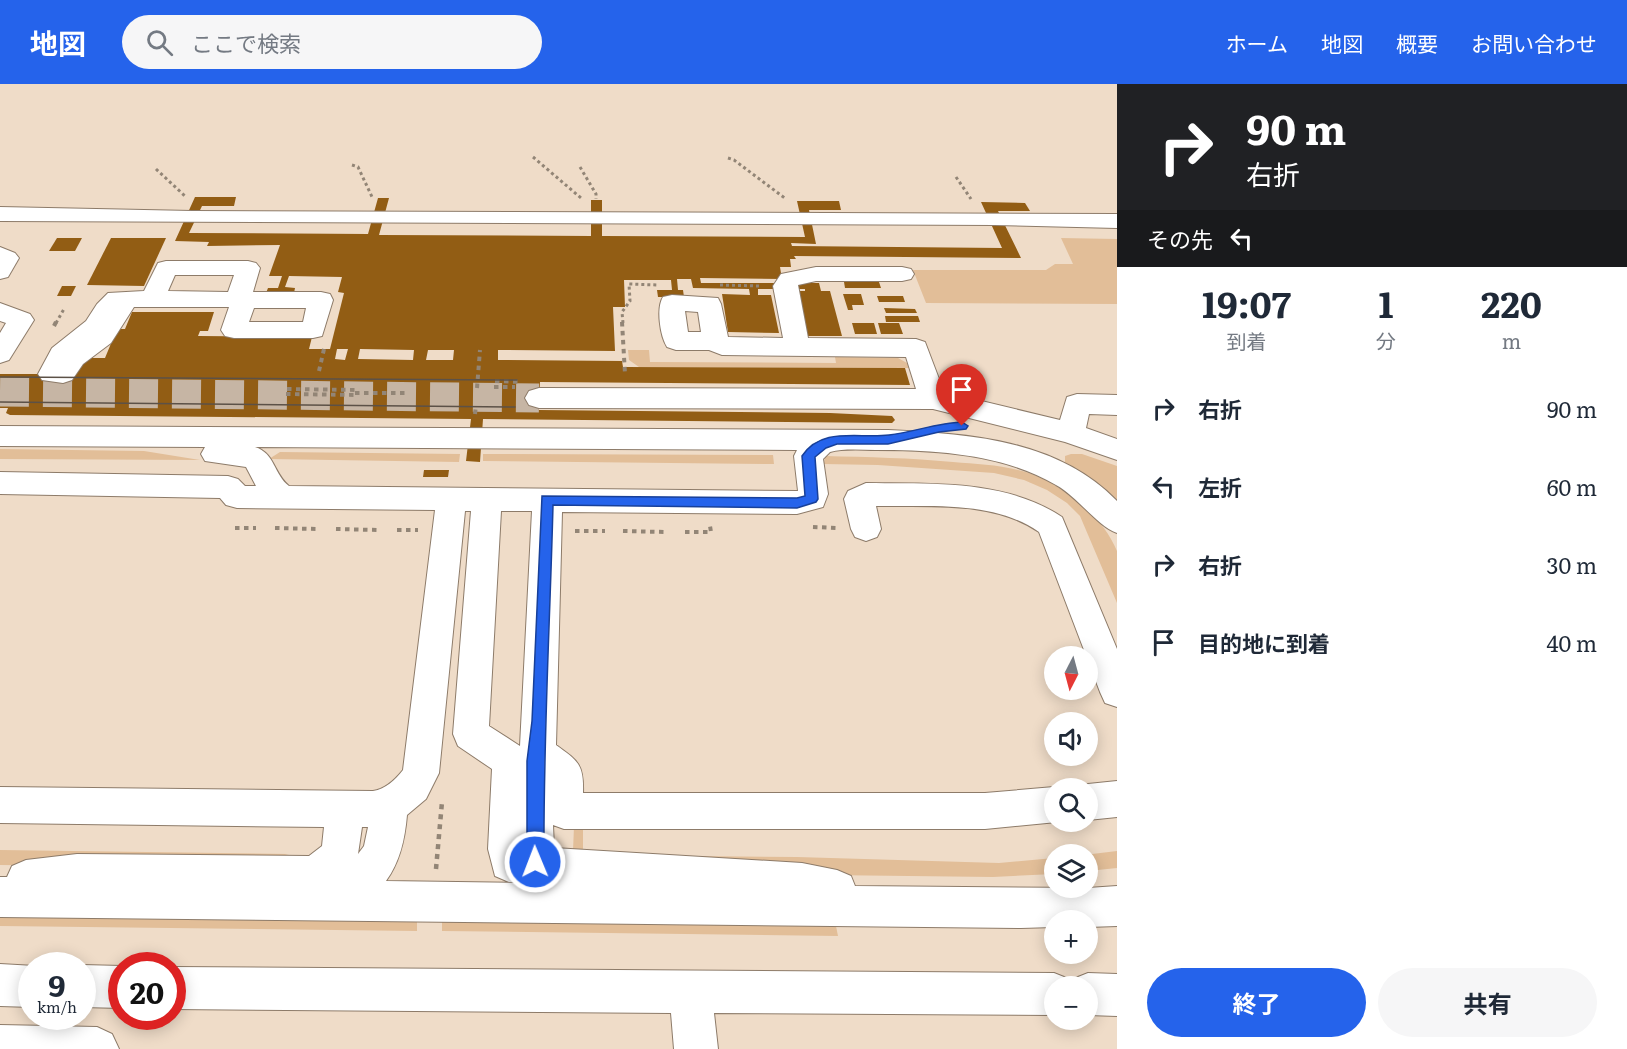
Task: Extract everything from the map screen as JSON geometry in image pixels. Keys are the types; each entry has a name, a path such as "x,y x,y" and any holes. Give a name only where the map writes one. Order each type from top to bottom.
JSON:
{"street":[{"path":"0,214 191,210 377,212 594,210 988,215 1117,221"},
{"path":"57,374 61,354 95,327 106,310 117,299 241,300 321,300 314,330 234,330 241,300 248,268 166,268 140,299"},
{"path":"797,346 785,286 790,279 816,274 902,274"},
{"path":"275,330 283,300"},
{"path":"0,311 21,320 0,354"},
{"path":"715,341 722,346 916,348 933,399"},
{"path":"526,389 933,399 1058,430 1117,450"},
{"path":"1058,430 1077,404 1117,405"},
{"path":"888,440 939,428 1058,430"},
{"path":"0,436 888,440 976,446 1034,460 1080,483 1117,521"},
{"path":"74,437 195,454 223,454 233,460 241,476 268,513"},
{"path":"0,483 228,487 237,497 268,513 451,499 797,503 812,499 808,456 824,440"},
{"path":"866,529 859,499 866,494 976,499 1018,506 1046,520 1051,525 1117,692"},
{"path":"0,805 345,809 373,809 389,806 411,789 421,773 451,499"},
{"path":"487,499 471,734 511,761 507,849 509,862 535,862 542,867 802,884 917,906"},
{"path":"535,862 534,794 540,721 547,500"},
{"path":"536,751 565,774 564,811 985,811 1044,806"},
{"path":"1098,801 1117,799"},
{"path":"0,883 77,874 354,877 373,867 384,848 389,806"},
{"path":"310,876 330,868 337,860 345,809"},
{"path":"0,897 1112,908"},
{"path":"0,985 18,986"},
{"path":"186,988 1044,994"},
{"path":"691,992 696,1049"},
{"path":"1098,994 1117,994"},
{"path":"0,1047 97,1049"}],"path":[{"path":"533,157 594,210"},
{"path":"728,158 734,160 802,214"},
{"path":"352,165 358,167 377,212"},
{"path":"580,167 596,194 594,210"},
{"path":"156,169 191,210"},
{"path":"956,177 988,215"},
{"path":"477,388 480,350"},
{"path":"495,381 526,389"},
{"path":"494,387 526,389"},
{"path":"287,389 359,390"},
{"path":"341,393 408,393"},
{"path":"286,394 358,395"},
{"path":"235,528 268,513 318,529"},
{"path":"336,529 378,530"},
{"path":"580,531 605,531"},
{"path":"622,531 666,532"},
{"path":"686,532 711,532"}],"shaded area":[{"path":"1061,238 1117,239 1117,304 926,303 913,270 1046,270 1055,264 1073,264"},
{"path":"628,350 649,350 650,362 836,363 835,357 898,358 907,363 910,368 639,367 629,360"},
{"path":"0,449 144,451 200,460 0,459"},
{"path":"280,452 460,454 459,462 269,459"},
{"path":"483,454 773,455 774,464 483,461"},
{"path":"1082,454 1117,466 1117,503 1065,464 1065,456"},
{"path":"825,456 999,466 1026,472 1054,484 1080,502 1091,513 1102,525 1117,551 1117,603 1080,516 1067,503 1047,490 1024,480 994,473 878,465 824,464"},
{"path":"574,826 583,827 583,855 797,857 999,863 1044,859 1044,874 993,877 670,873 607,866 573,851"},
{"path":"0,850 289,854 228,868 0,865"},
{"path":"1117,851 1117,868 1098,870 1098,853"},
{"path":"0,917 417,922 417,931 0,926"},
{"path":"442,922 836,926 838,936 442,931"}],"building":[{"path":"195,197 236,197 234,206 202,206 189,233 368,234 378,198 389,198 379,235 591,236 591,200 602,200 602,236 805,237 797,201 839,201 841,210 809,210 816,244 791,243 792,246 1002,248 981,202 1025,203 1030,211 998,211 1021,258 794,256 796,259 790,259 791,267 780,267 782,279 700,278 701,283 819,283 821,291 830,291 842,336 808,336 797,291 805,291 805,289 758,289 758,295 771,295 779,333 728,332 722,294 750,295 749,289 693,288 691,279 677,279 678,290 683,290 684,297 658,297 657,290 672,290 671,280 624,280 625,307 613,307 615,351 498,350 498,360 622,361 623,367 905,368 910,385 540,382 539,410 830,413 892,416 895,420 892,423 483,419 480,462 466,461 471,419 10,415 6,413 8,408 0,408 0,374 74,374 81,358 105,358 117,329 125,329 132,312 214,312 208,331 200,331 198,336 312,337 309,349 330,349 344,293 338,292 342,277 289,276 285,287 295,288 294,293 266,293 268,288 278,288 282,276 269,276 280,245 207,246 209,242 175,241","holes":["337,349 348,349 345,360 335,359","360,349 414,350 413,360 358,359","428,350 454,350 453,360 426,360"]},
{"path":"57,238 82,238 75,251 49,251"},
{"path":"111,238 166,238 144,286 87,285"},
{"path":"844,282 879,282 881,288 845,288"},
{"path":"62,286 76,286 71,296 57,296"},
{"path":"843,294 861,294 864,305 852,305 853,310 848,310"},
{"path":"877,296 903,296 905,302 879,302"},
{"path":"884,308 915,309 917,313 886,313"},
{"path":"885,316 918,316 920,322 886,322"},
{"path":"852,323 874,323 877,334 855,334"},
{"path":"878,323 899,323 903,334 881,334"},
{"path":"424,470 449,470 448,477 423,477"}],"tunnel":[{"path":"0,392 539,398"}],"tram line":[{"path":"0,377 517,380"},
{"path":"0,402 515,407"}],"route":[{"path":"535,862 535,761 540,721 547,500 805,502 812,499 813,494 808,456 821,444 837,440 888,440 939,428 962,426"}]}
